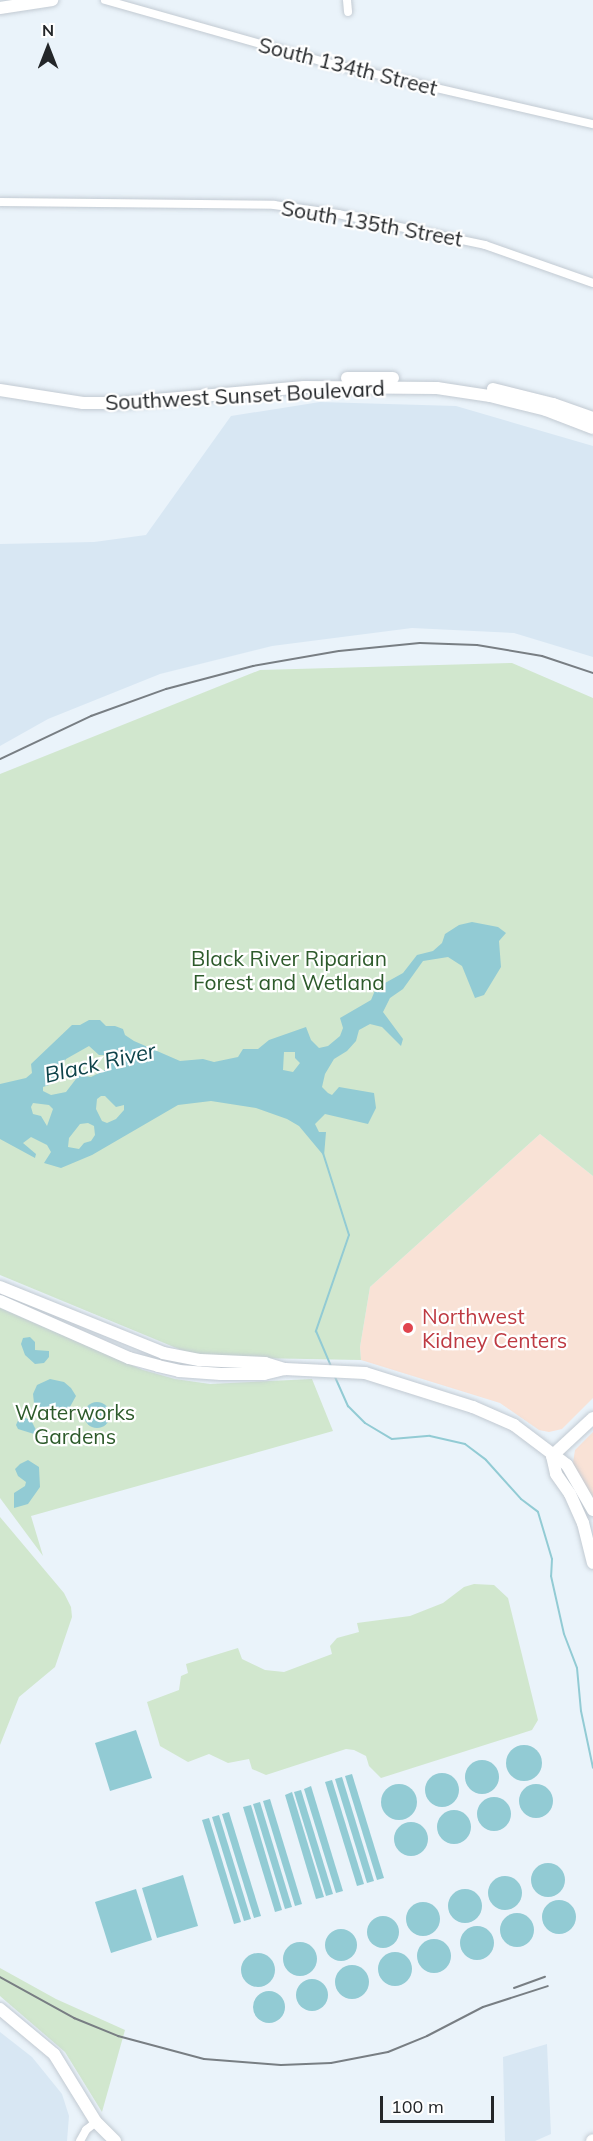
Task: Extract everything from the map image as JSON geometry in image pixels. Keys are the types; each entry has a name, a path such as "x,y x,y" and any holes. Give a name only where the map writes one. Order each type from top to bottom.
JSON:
{"street":[{"path":"0,8 52,0"},
{"name":"South 134th Street","path":"105,0 328,63 593,124"},
{"path":"347,0 348,12"},
{"name":"South 135th Street","path":"0,202 274,206 338,213 485,244 593,283"},
{"name":"Southwest Sunset Boulevard","path":"0,382 41,391 119,397 370,377 437,380 513,393 593,418"},
{"name":"Southwest Sunset Boulevard","path":"0,390 83,403 121,403 303,387 437,388 490,396 546,410 593,428"},
{"path":"0,1287 163,1353 200,1360 265,1363 285,1369"},
{"path":"0,1301 129,1358 158,1366 197,1373 264,1374 285,1369 347,1370 365,1373 492,1414 527,1434 552,1456 567,1465 593,1510"},
{"path":"552,1456 593,1418"},
{"path":"552,1456 556,1474 570,1494 583,1523 593,1563"},
{"path":"0,2009 54,2054 96,2122 115,2141"},
{"path":"80,2141 86,2130 96,2122"}],"shaded area":[{"path":"320,402 456,406 593,446 593,657 514,633 412,628 272,646 160,674 48,719 0,746 0,544 94,542 146,535 231,416"},
{"path":"540,1134 593,1176 593,1398 562,1429 549,1432 539,1430 500,1403 361,1360 360,1347 370,1287"},
{"path":"593,1432 593,1500 573,1463 575,1450"},
{"path":"0,2032 32,2057 62,2094 69,2116 67,2141 0,2141"},
{"path":"547,2044 551,2134 535,2141 505,2141 503,2057"}],"green space":[{"name":"Black River Riparian Forest and Wetland","path":"512,663 593,698 593,1176 540,1134 370,1287 360,1347 361,1360 198,1357 0,1275 0,774 260,670"},
{"name":"Waterworks Gardens","path":"0,1308 143,1370 175,1379 210,1384 312,1379 333,1431 31,1516 43,1556 0,1498"},
{"path":"0,1517 64,1593 71,1607 72,1617 55,1667 19,1697 0,1745"},
{"path":"474,1584 494,1585 508,1598 538,1720 532,1730 381,1778 369,1766 366,1756 354,1750 346,1749 266,1775 252,1769 249,1759 228,1763 209,1754 188,1762 160,1746 147,1702 179,1690 181,1676 188,1673 186,1664 238,1648 242,1659 265,1670 284,1672 332,1654 330,1646 337,1638 359,1632 357,1623 410,1616 443,1603 464,1587"},
{"path":"0,1968 56,1999 125,2030 102,2112 65,2052 0,1996"}],"water":[{"path":"472,922 498,927 506,933 499,941 501,967 484,995 475,998 462,966 448,957 423,961 403,989 390,998 383,1012 403,1039 401,1046 382,1027 370,1024 359,1030 356,1041 347,1051 334,1059 325,1074 322,1087 328,1093 332,1095 339,1087 374,1093 376,1108 368,1124 325,1114 315,1124 319,1132 326,1132 324,1156 299,1126 287,1119 256,1108 211,1101 178,1105 92,1155 61,1168 44,1163 51,1152 47,1145 31,1137 23,1143 36,1154 35,1158 0,1139 0,1084 26,1078 32,1073 31,1064 72,1025 80,1025 89,1020 100,1020 106,1026 123,1029 125,1035 134,1041 180,1061 203,1059 214,1062 238,1057 243,1049 258,1049 269,1040 306,1027 311,1040 319,1048 328,1046 340,1036 343,1028 340,1018 371,1000 376,988 403,973 417,955 433,951 442,943 445,934 459,925","holes":["89,1046 99,1055 107,1055 109,1068 91,1077 79,1075 66,1092 51,1095 43,1091 43,1087 49,1085 66,1059","284,1052 295,1052 295,1058 300,1063 293,1072 283,1070","105,1096 116,1107 124,1105 124,1110 116,1119 107,1123 102,1121 96,1109 97,1099","33,1103 49,1105 53,1109 47,1126 41,1116 33,1114 31,1107","88,1123 94,1126 95,1135 91,1141 84,1143 79,1149 68,1147 69,1138 80,1124"]},
{"path":"30,1337 35,1342 35,1350 49,1351 49,1357 44,1363 35,1364 25,1355 21,1344 23,1338"},
{"path":"50,1379 64,1382 76,1396 66,1414 58,1418 34,1403 33,1394 37,1385"},
{"path":"97,1402 106,1406 110,1415 106,1424 97,1428 88,1424 84,1415 88,1406"},
{"path":"20,1416 31,1420 37,1432 34,1434 18,1429 16,1425"},
{"path":"28,1460 39,1467 40,1487 28,1504 14,1508 14,1493 25,1486 26,1482 18,1476 15,1469"},
{"path":"136,1730 152,1778 110,1791 95,1743"},
{"path":"524,1745 537,1750 542,1763 537,1776 524,1781 511,1776 506,1763 511,1750"},
{"path":"482,1760 494,1765 499,1777 494,1789 482,1794 470,1789 465,1777 470,1765"},
{"path":"442,1773 454,1778 459,1790 454,1802 442,1807 430,1802 425,1790 430,1778"},
{"path":"352,1774 384,1878 377,1880 345,1776"},
{"path":"342,1777 374,1881 367,1883 335,1779"},
{"path":"332,1780 364,1884 357,1886 325,1782"},
{"path":"399,1784 411,1790 417,1802 411,1814 399,1820 387,1814 381,1802 387,1790"},
{"path":"536,1784 548,1789 553,1801 548,1813 536,1818 524,1813 519,1801 524,1789"},
{"path":"311,1786 343,1891 336,1893 304,1789"},
{"path":"301,1790 333,1894 326,1896 294,1792"},
{"path":"292,1792 324,1897 316,1899 285,1795"},
{"path":"494,1797 506,1802 511,1814 506,1826 494,1831 482,1826 477,1814 482,1802"},
{"path":"270,1799 302,1904 295,1906 263,1801"},
{"path":"260,1802 292,1907 285,1909 253,1804"},
{"path":"251,1805 282,1910 275,1912 243,1807"},
{"path":"454,1810 466,1815 471,1827 466,1839 454,1844 442,1839 437,1827 442,1815"},
{"path":"229,1812 261,1916 254,1918 222,1814"},
{"path":"219,1815 251,1919 244,1921 212,1817"},
{"path":"209,1818 241,1922 234,1924 202,1820"},
{"path":"411,1822 423,1827 428,1839 423,1851 411,1856 399,1851 394,1839 399,1827"},
{"path":"548,1863 560,1868 565,1880 560,1892 548,1897 536,1892 531,1880 536,1868"},
{"path":"183,1875 198,1926 157,1938 142,1888"},
{"path":"505,1876 517,1881 522,1893 517,1905 505,1910 493,1905 488,1893 493,1881"},
{"path":"136,1889 152,1940 111,1953 95,1902"},
{"path":"465,1889 477,1894 482,1906 477,1918 465,1923 453,1918 448,1906 453,1894"},
{"path":"559,1900 571,1905 576,1917 571,1929 559,1934 547,1929 542,1917 547,1905"},
{"path":"423,1902 435,1907 440,1919 435,1931 423,1936 411,1931 406,1919 411,1907"},
{"path":"517,1913 529,1918 534,1930 529,1942 517,1947 505,1942 500,1930 505,1918"},
{"path":"383,1916 394,1921 399,1932 394,1943 383,1948 372,1943 367,1932 372,1921"},
{"path":"477,1926 489,1931 494,1943 489,1955 477,1960 465,1955 460,1943 465,1931"},
{"path":"341,1929 352,1934 357,1945 352,1956 341,1961 330,1956 325,1945 330,1934"},
{"path":"434,1939 446,1944 451,1956 446,1968 434,1973 422,1968 417,1956 422,1944"},
{"path":"300,1942 312,1947 317,1959 312,1971 300,1976 288,1971 283,1959 288,1947"},
{"path":"395,1952 407,1957 412,1969 407,1981 395,1986 383,1981 378,1969 383,1957"},
{"path":"258,1953 270,1958 275,1970 270,1982 258,1987 246,1982 241,1970 246,1958"},
{"path":"352,1965 364,1970 369,1982 364,1994 352,1999 340,1994 335,1982 340,1970"},
{"path":"312,1979 324,1983 328,1995 324,2007 312,2011 300,2007 296,1995 300,1983"},
{"path":"269,1991 281,1995 285,2007 281,2019 269,2023 257,2019 253,2007 257,1995"}],"waterway":[{"path":"323,1153 349,1235 316,1331 331,1366"},
{"path":"335,1377 348,1406 365,1423 392,1439 430,1436 465,1444 486,1460 521,1499 538,1512 552,1559 551,1576 564,1634 577,1668 581,1711 593,1768"}],"railway":[{"path":"0,759 91,716 166,689 253,666 339,651 420,643 477,645 542,656 593,673"},
{"path":"0,1977 74,2018 118,2036 204,2059 281,2065 331,2063 388,2052 427,2036 483,2007 548,1986"},
{"path":"514,1988 545,1977"}],"place":[{"name":"Northwest Kidney Centers","path":"408,1328"}],"water label":[{"name":"Black River","path":"100,1063"}]}
